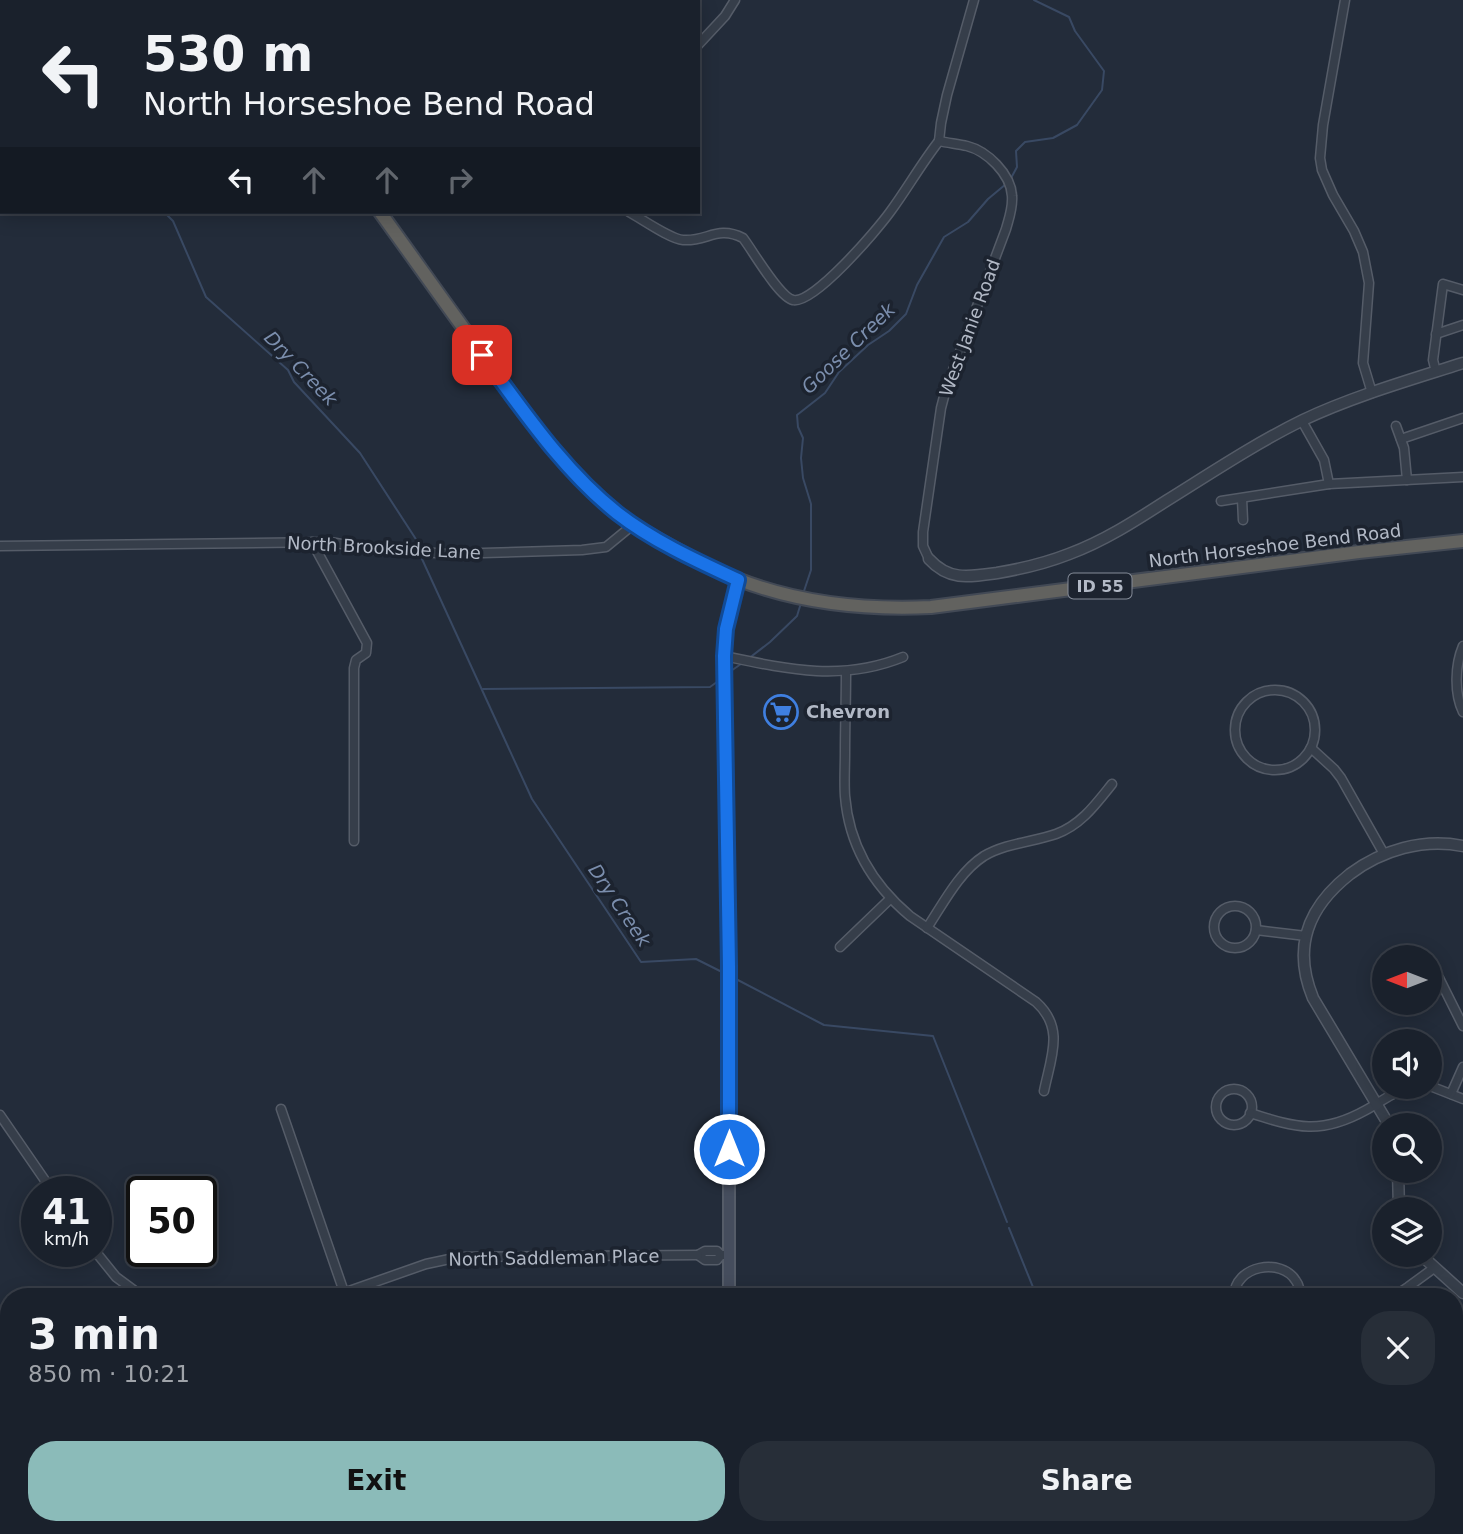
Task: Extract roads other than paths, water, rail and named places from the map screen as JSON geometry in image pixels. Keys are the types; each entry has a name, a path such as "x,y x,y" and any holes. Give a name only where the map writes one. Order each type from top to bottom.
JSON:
{"highway":[{"name":"North Horseshoe Bend Road","path":"381,214 556,454 597,495 652,537 738,580 822,602 868,607 918,608 1463,541"}],"main road":[{"path":"728,1288 725,1255 729,966 724,656 726,629 738,580"}],"street":[{"path":"700,43 725,16 735,0"},
{"path":"633,214 675,238 684,240 726,232 743,238 782,294 795,301 801,300 818,289 880,225 939,141 947,95 974,0"},
{"path":"1345,0 1323,125 1320,158 1333,195 1363,252 1369,283 1363,363 1372,393"},
{"name":"West Janie Road","path":"929,559 923,546 923,532 941,408 1012,209 1010,183 995,162 970,147 939,141"},
{"path":"1436,372 1433,360 1443,284 1463,290"},
{"path":"1436,334 1463,325"},
{"path":"929,559 946,573 970,576 1014,570 1068,555 1102,540 1258,444 1302,421 1327,409 1463,363"},
{"path":"1401,439 1463,418"},
{"path":"1302,421 1324,460 1329,484"},
{"path":"1396,426 1407,464 1407,480"},
{"path":"1221,501 1329,484 1463,477"},
{"path":"1242,499 1243,520"},
{"name":"North Brookside Lane","path":"0,546 330,542 382,551 447,554 582,550 606,547 634,524"},
{"path":"312,542 367,643 366,653 356,660 354,668 354,841"},
{"path":"1463,646 1458,663 1458,696 1463,712"},
{"path":"724,656 795,670 846,672 903,657"},
{"path":"846,672 846,810 860,854 868,870 890,898 910,916 1036,1002 1048,1015 1054,1032 1044,1091"},
{"path":"1272,690 1296,695 1312,713 1315,737 1311,748 1295,765 1272,770 1261,767 1242,752 1237,742 1237,719 1242,708 1250,699 1272,690"},
{"path":"1311,748 1341,778 1384,854"},
{"path":"927,928 959,880 975,863 994,851 1048,837 1069,828 1088,814 1112,784"},
{"path":"1382,1113 1309,989 1304,966 1306,936 1317,908 1329,892 1359,868 1384,854 1412,846 1463,846"},
{"path":"840,947 890,898"},
{"path":"1238,906 1247,909 1256,922 1256,930 1248,945 1231,948 1223,945 1216,936 1214,927 1217,915 1226,908 1238,906"},
{"path":"1256,930 1306,936"},
{"path":"1442,984 1463,1026"},
{"path":"1451,1094 1463,1067"},
{"path":"1239,1089 1248,1096 1250,1113 1243,1122 1226,1123 1217,1114 1216,1103 1222,1093 1239,1089"},
{"path":"1442,1091 1463,1099"},
{"path":"1250,1113 1291,1125 1316,1127 1340,1122 1384,1099"},
{"path":"281,1109 343,1288"},
{"path":"0,1115 42,1176"},
{"name":"North Saddleman Place","path":"356,1288 426,1264 459,1257 698,1255 705,1251 717,1251 725,1255"},
{"path":"108,1267 131,1288"},
{"path":"1235,1288 1237,1280 1248,1271 1260,1268 1286,1271 1296,1281 1298,1288"},
{"path":"1406,1288 1434,1268 1457,1288"}],"waterway":[{"name":"Goose Creek","path":"1010,180 1017,167 1016,151 1025,142 1053,138 1077,125 1102,90 1104,71 1075,31 1069,17 1034,0"},
{"name":"Goose Creek","path":"803,594 811,570 811,504 803,478 803,438 797,415 825,393 839,372 868,345 889,331 906,314 917,285 944,237 968,222 988,199 1006,184"},
{"name":"Dry Creek","path":"166,214 173,221 206,297 288,370 294,382 360,453 421,547"},
{"name":"Dry Creek","path":"422,559 532,799 641,962 696,959 726,974"},
{"name":"Goose Creek","path":"748,659 797,616 801,603"},
{"name":"Goose Creek","path":"728,673 741,664"},
{"name":"Goose Creek","path":"483,689 710,687 721,679"},
{"name":"Dry Creek","path":"734,978 824,1025 933,1036 1007,1222"},
{"name":"Dry Creek","path":"1009,1228 1033,1288"}],"place":[{"name":"Chevron","path":"781,712"}]}
